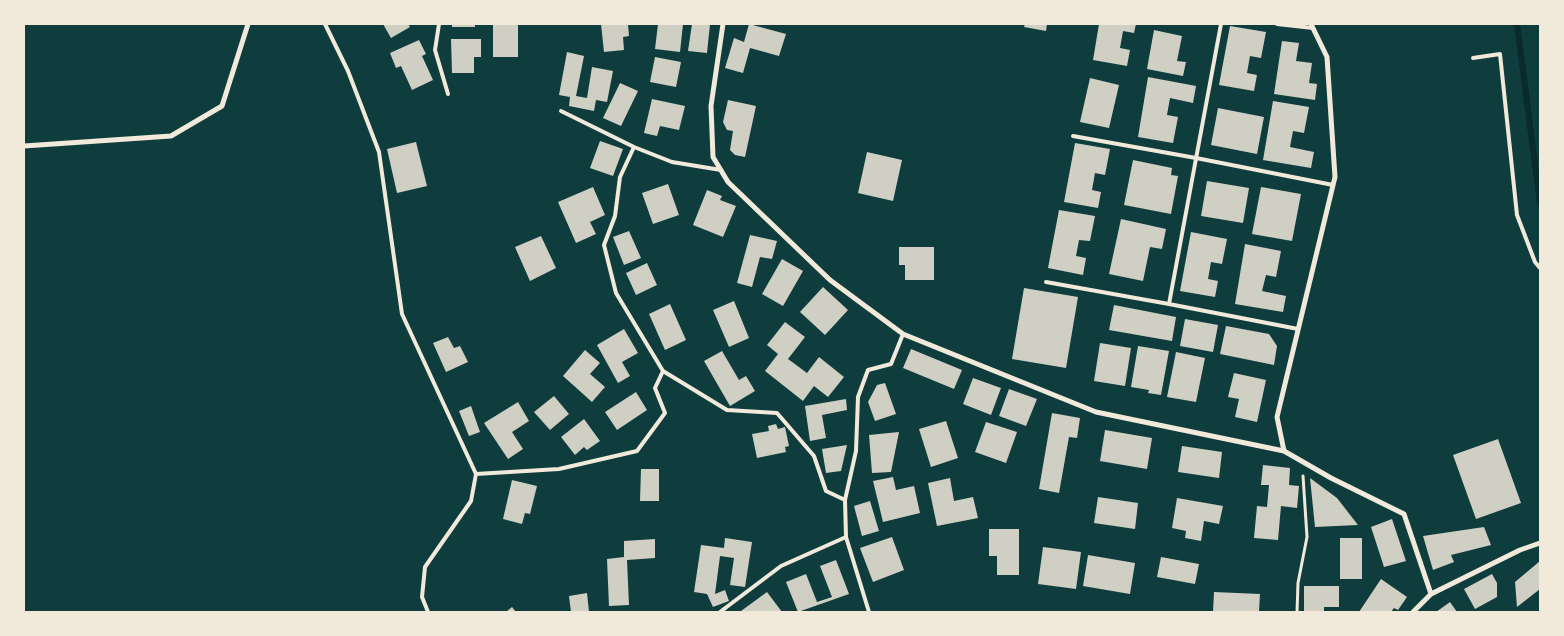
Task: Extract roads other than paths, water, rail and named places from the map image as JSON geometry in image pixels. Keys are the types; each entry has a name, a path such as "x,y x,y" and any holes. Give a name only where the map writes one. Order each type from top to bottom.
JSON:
{"street":[{"path":"24,146 171,136 222,106 248,24"},
{"path":"722,24 711,106 713,157 728,182 830,280 903,334 1096,412 1284,451 1331,478 1404,514 1431,594"},
{"path":"1284,451 1276,417 1335,176 1327,57 1312,26"},
{"path":"1413,612 1431,594 1520,550 1540,543"}],"lane":[{"path":"325,24 348,71 379,152 402,314 476,474 471,501 425,567 422,597 428,612"},
{"path":"439,24 435,50 448,94"},
{"path":"1169,304 1221,24"},
{"path":"1277,24 1312,26"},
{"path":"1473,58 1500,54 1517,215 1535,262 1540,268"},
{"path":"560,111 634,147 672,162 721,170"},
{"path":"1073,136 1196,158 1333,186"},
{"path":"634,147 620,176 615,216 604,245 616,293 663,371 727,410 777,413 814,456 826,491 845,500"},
{"path":"1046,282 1298,329"},
{"path":"869,612 846,537 845,500 856,451 858,397 868,370 891,364 903,334"},
{"path":"476,474 559,469 637,451 665,414 654,388 663,371"},
{"path":"720,612 781,566 846,537"}],"waterway":[{"path":"1517,24 1540,204"}]}
